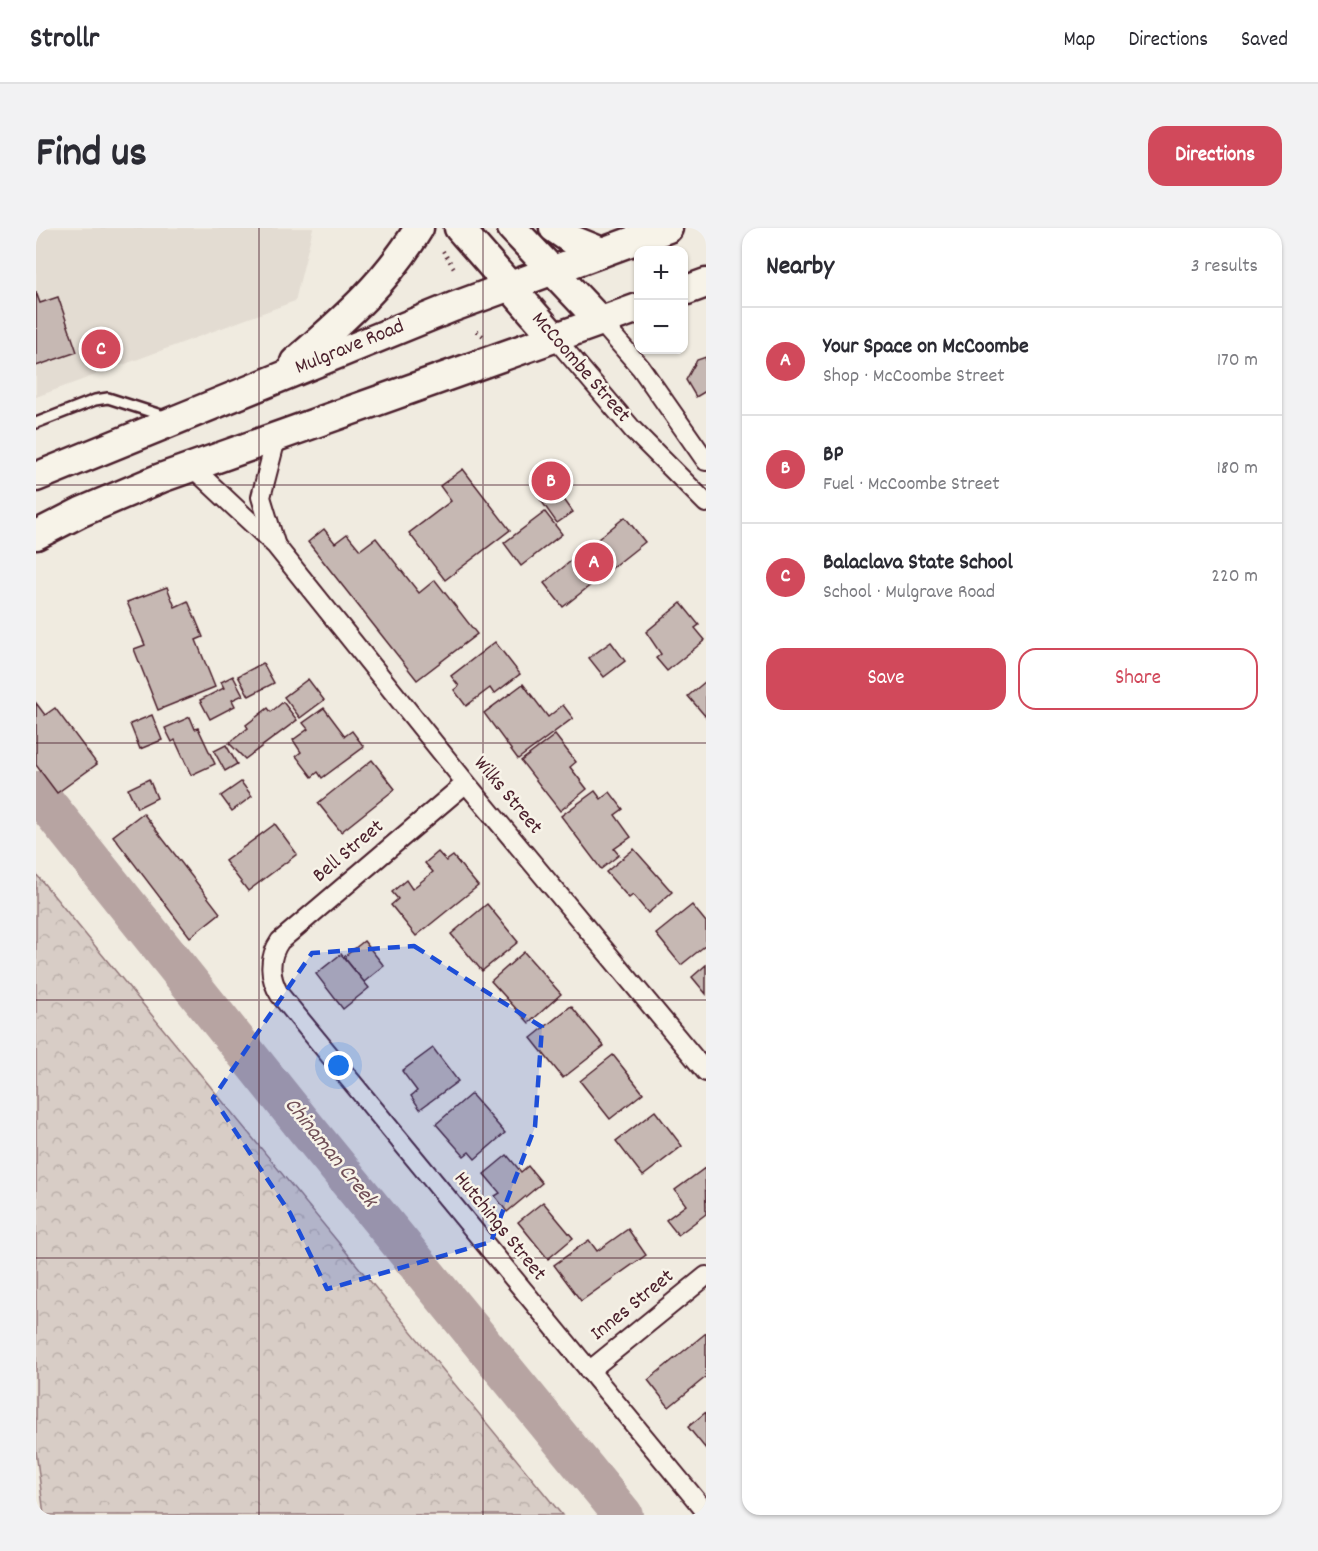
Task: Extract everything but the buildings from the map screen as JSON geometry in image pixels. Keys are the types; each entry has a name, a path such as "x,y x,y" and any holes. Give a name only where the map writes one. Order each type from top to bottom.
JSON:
{"main road":[{"name":"McCoombe Street","path":"459,228 555,338"},
{"name":"McCoombe Street","path":"512,228 601,322"},
{"path":"554,228 570,239 602,252"},
{"name":"Mulgrave Road","path":"36,477 277,377 510,286 668,228"},
{"path":"277,377 365,300 396,264 427,236"},
{"path":"688,290 706,283"},
{"path":"36,535 126,492 191,466 634,310"}],"street":[{"name":"McCoombe Street","path":"601,322 640,368 706,461"},
{"name":"McCoombe Street","path":"555,338 633,429 706,503"},
{"name":"Wilks Street","path":"276,546 261,497 277,435"},
{"name":"Wilks Street","path":"191,466 276,546 466,783 706,1072"},
{"name":"Bell Street","path":"271,963 274,950 284,937 466,783"},
{"name":"Hutchings Street","path":"271,963 272,981 280,995 706,1512"},
{"name":"Innes Street","path":"589,1371 706,1276"}],"lane":[{"path":"36,423 95,400 108,398 173,419"}],"path":[{"path":"427,236 454,268"}],"highlighted area":[{"path":"414,946 542,1027 535,1127 491,1242 327,1289 290,1213 213,1098 312,953"}],"shaded area":[{"path":"36,228 313,228 295,301 36,397"}],"green space":[{"path":"36,874 562,1515 44,1515 36,1451"}],"waterway":[{"name":"Chinaman Creek","path":"36,791 301,1122 623,1515"}],"place":[{"name":"Balaclava State School","path":"101,349"},
{"name":"BP","path":"551,481"},
{"name":"Your Space on McCoombe","path":"594,562"}]}
